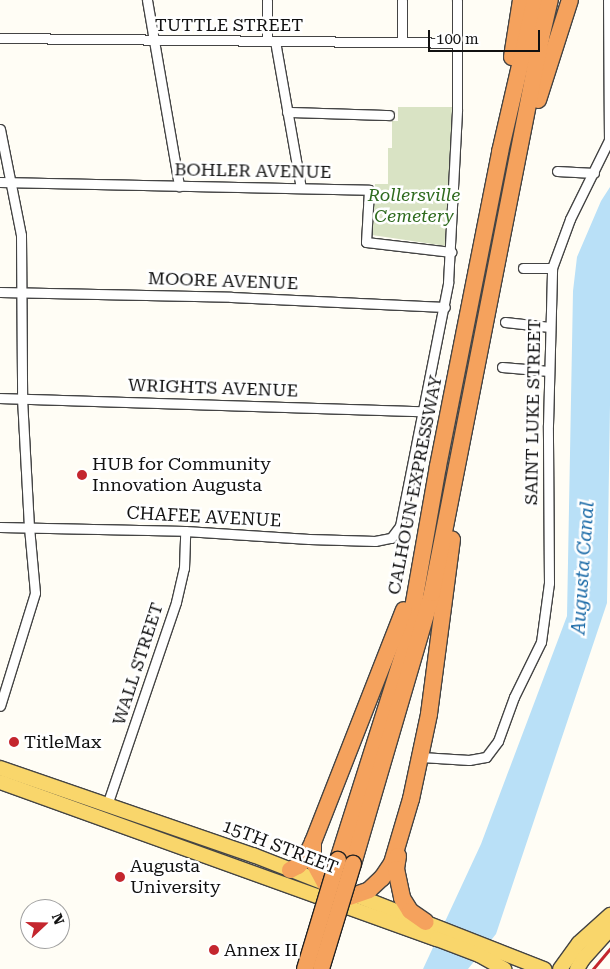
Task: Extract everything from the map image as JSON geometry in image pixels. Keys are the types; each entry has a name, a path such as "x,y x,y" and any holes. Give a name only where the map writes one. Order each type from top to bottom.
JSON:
{"highway":[{"path":"482,244 521,0"},
{"name":"CALHOUN EXPRESSWAY","path":"321,969 346,862 407,642 482,244 534,0"},
{"name":"CALHOUN EXPRESSWAY","path":"305,969 346,862 432,593 473,378 550,0"},
{"path":"512,184 570,0"},
{"path":"313,842 313,861 323,883 335,902 365,892 382,878 392,863 421,756 429,714 473,378"},
{"path":"290,870 298,866 305,859 313,842 338,775 387,659 423,550"},
{"path":"399,841 396,869 399,891 410,911 426,922"}],"main road":[{"name":"15TH STREET","path":"0,768 290,870 426,922 439,934"},
{"name":"15TH STREET","path":"0,782 335,902 544,969"},
{"path":"560,969 579,943 610,915"},
{"path":"577,969 582,959 610,929"},
{"name":"15TH STREET","path":"483,951 504,969"}],"street":[{"path":"147,0 179,186"},
{"path":"267,0 271,41 301,188"},
{"path":"402,0 402,42"},
{"path":"424,411 445,307 451,252 457,0"},
{"name":"SAINT LUKE STREET","path":"421,756 469,760 486,757 498,741 514,697 541,642 549,583 549,371 552,268 570,219 609,140 608,0"},
{"name":"TUTTLE STREET","path":"0,38 457,43"},
{"path":"287,112 389,115"},
{"path":"0,129 21,235 22,398 29,527 35,592 0,706"},
{"path":"556,171 594,173"},
{"name":"BOHLER AVENUE","path":"0,182 369,190 366,242 451,252"},
{"path":"524,268 552,268"},
{"name":"MOORE AVENUE","path":"0,292 290,299 445,307"},
{"path":"505,322 550,327"},
{"path":"502,367 549,371"},
{"name":"WRIGHTS AVENUE","path":"0,398 424,411"},
{"name":"CHAFEE AVENUE","path":"0,527 184,531 309,539 375,540 391,538 400,526 424,411"},
{"name":"WALL STREET","path":"108,805 177,598 184,568 184,531"}],"green space":[{"name":"Rollersville Cemetery","path":"398,107 452,107 446,246 372,235 375,184 388,184 388,148 392,148 392,121 398,121"}],"water":[{"name":"Augusta Canal","path":"610,187 610,404 607,603 496,934 468,969 423,969 481,844 567,616 573,291 577,257 601,201"}],"railway":[{"path":"593,969 610,949"}],"place":[{"name":"HUB for Community Innovation Augusta","path":"82,475"},
{"name":"TitleMax","path":"14,742"},
{"name":"Augusta University","path":"120,877"},
{"name":"Annex II","path":"214,950"}]}
